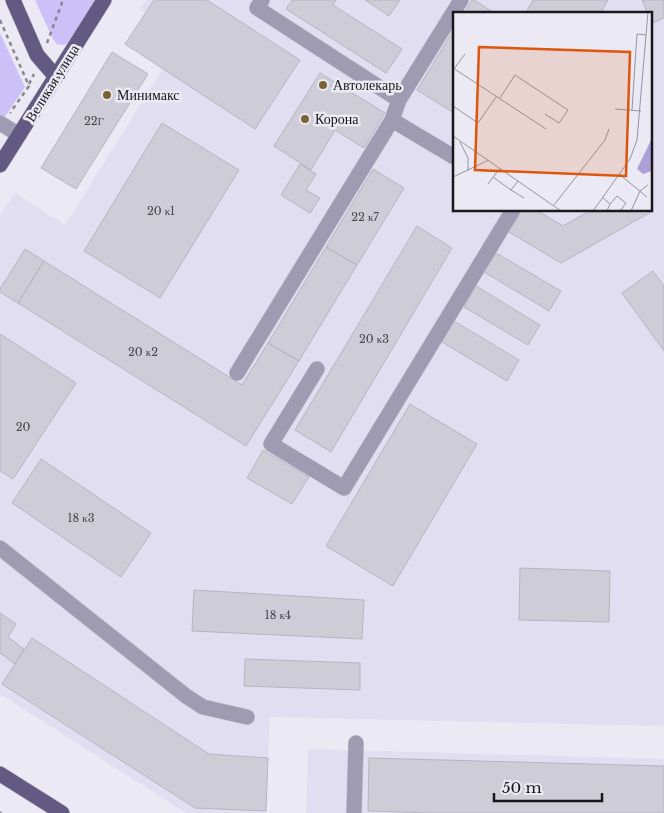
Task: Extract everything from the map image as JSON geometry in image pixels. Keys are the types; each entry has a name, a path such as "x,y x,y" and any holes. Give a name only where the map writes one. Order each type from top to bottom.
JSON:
{"main road":[{"path":"13,0 37,55 56,77"},
{"name":"Великая улица","path":"0,165 104,0"},
{"path":"2,780 62,813"}],"lane":[{"path":"262,0 257,8 399,100"},
{"path":"454,12 461,0"},
{"path":"237,373 392,120 399,100 453,13"},
{"path":"392,120 453,156"},
{"path":"1,124 19,135"},
{"path":"317,369 271,444 344,488 511,211"},
{"path":"0,548 186,696 203,707 248,716"},
{"path":"354,813 356,743"}],"path":[{"path":"0,20 29,86 1,124"}],"shaded area":[{"path":"35,0 97,0 71,41 64,45 57,44 53,39"},
{"path":"146,0 664,0 664,726 270,717 266,813 186,813 0,694 0,216 15,193 65,225 182,38 140,10"},
{"path":"0,33 25,87 4,118 0,115"},
{"path":"308,749 664,759 664,813 306,813"}],"building":[{"path":"154,0 207,0 300,60 255,129 125,44"},
{"path":"292,0 336,0 333,5 402,49 386,73 286,9"},
{"path":"365,0 400,0 389,16"},
{"path":"472,0 474,0 493,12 465,12"},
{"path":"533,0 608,0 601,12 526,12"},
{"path":"642,0 664,0 664,18 653,23 652,12 647,12"},
{"path":"453,31 453,112 417,90"},
{"path":"112,52 148,74 76,189 41,168"},
{"path":"320,73 385,113 364,148 335,130 311,170 274,146"},
{"path":"162,123 239,170 160,298 84,251"},
{"path":"300,164 316,174 306,190 320,198 310,213 281,195"},
{"path":"373,169 404,188 357,265 326,247"},
{"path":"514,211 538,211 563,226 589,211 651,212 561,263 504,229"},
{"path":"417,226 452,248 331,452 295,430"},
{"path":"326,247 357,265 299,361 268,343"},
{"path":"25,249 44,261 18,303 0,292 0,289"},
{"path":"496,253 561,291 549,311 484,272"},
{"path":"44,261 242,385 268,343 299,361 246,446 18,303"},
{"path":"653,271 664,286 664,351 622,293"},
{"path":"476,286 540,325 528,345 464,307"},
{"path":"454,321 519,360 507,381 442,342"},
{"path":"0,334 76,383 13,479 0,471"},
{"path":"410,404 477,444 393,586 326,546"},
{"path":"263,450 309,477 292,504 247,478"},
{"path":"41,459 151,533 121,577 12,503"},
{"path":"520,568 610,571 609,622 519,620"},
{"path":"194,590 364,600 362,639 192,631"},
{"path":"0,613 16,624 8,637 24,649 15,664 0,653"},
{"path":"32,638 209,754 268,758 266,811 195,808 2,684"},
{"path":"245,659 360,663 360,690 244,686"},
{"path":"369,758 664,766 664,813 430,813 368,811"}],"place":[{"name":"Автолекарь","path":"323,85"},
{"name":"Минимакс","path":"107,95"},
{"name":"Корона","path":"305,119"}]}
